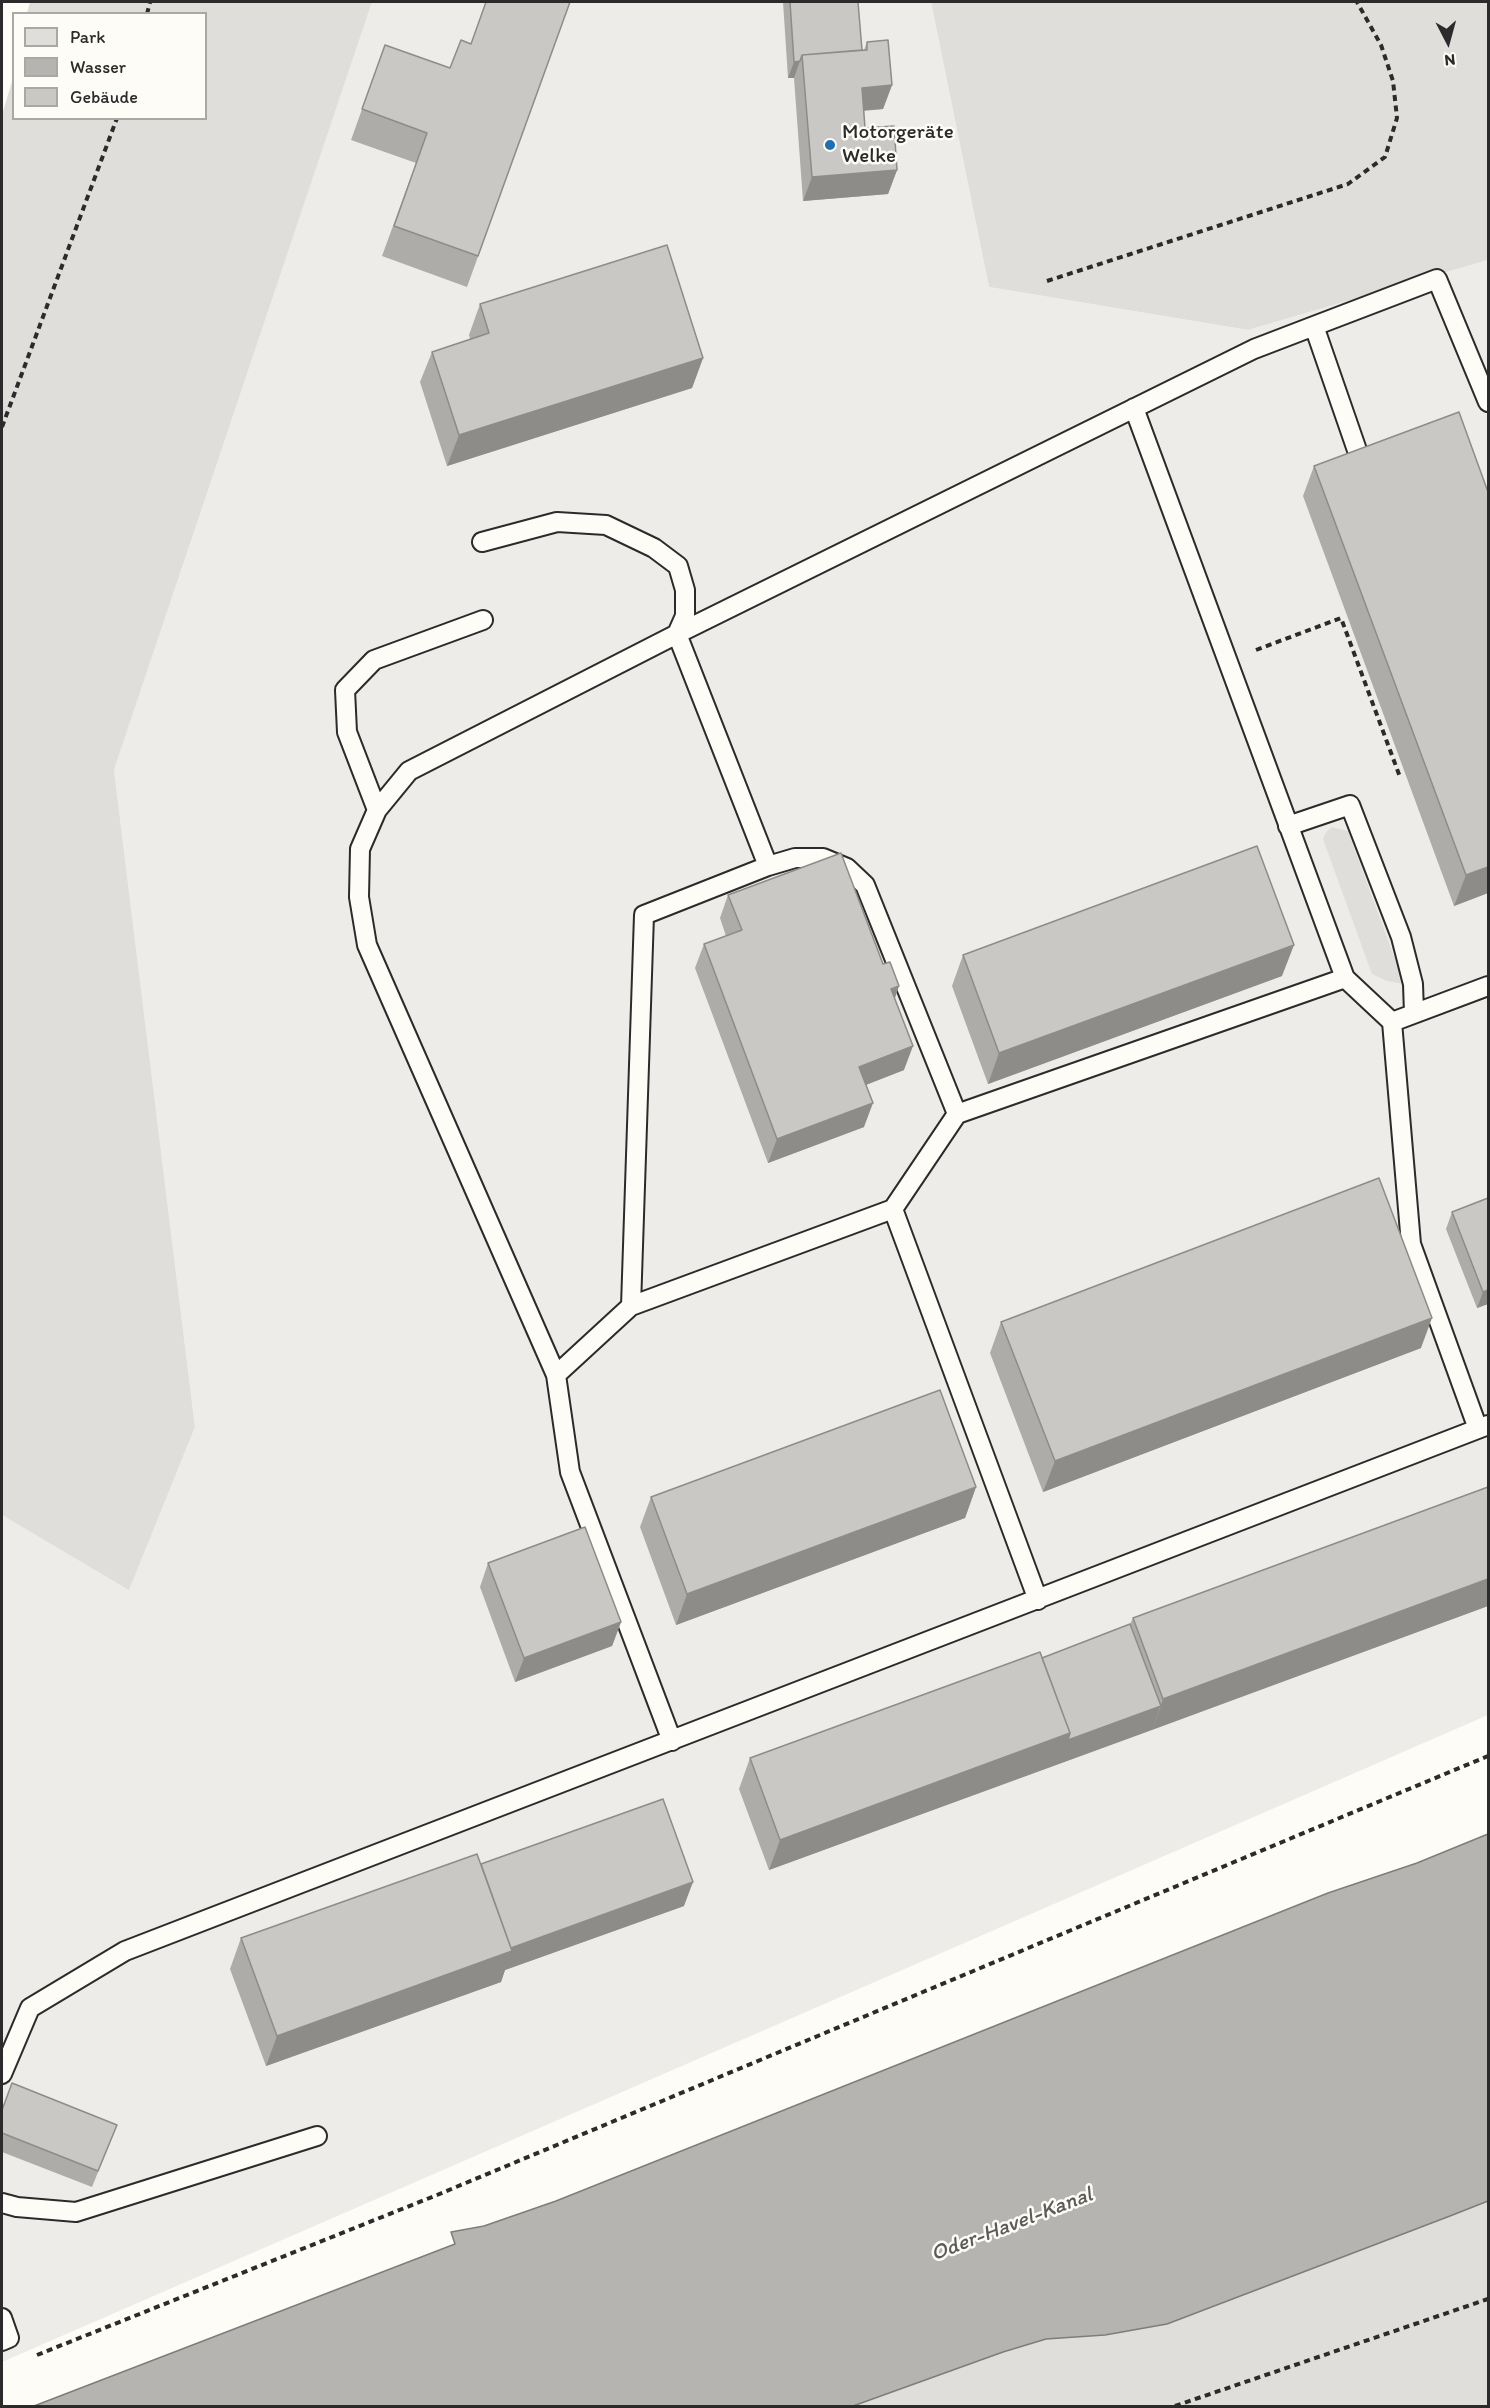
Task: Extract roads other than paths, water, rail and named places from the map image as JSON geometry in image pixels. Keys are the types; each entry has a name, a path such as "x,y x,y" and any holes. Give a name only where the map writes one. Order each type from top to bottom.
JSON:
{"lane":[{"path":"672,1741 570,1472 556,1376 367,945 359,897 360,849 377,810 409,771 677,634 1254,349 1437,279 1488,402"},
{"path":"1314,326 1359,456"},
{"path":"2,2074 30,2008 125,1951 1483,1427 1411,1244 1392,1022 1345,978 1134,408"},
{"path":"482,542 557,522 606,525 654,548 678,566 686,590 685,616 677,634 768,866"},
{"path":"377,810 347,732 345,690 374,660 483,620"},
{"path":"1288,826 1350,805 1401,937 1413,984 1414,1013"},
{"path":"631,1306 644,915 768,866 795,858 823,858 847,868 866,885 957,1114"},
{"path":"556,1376 631,1306 893,1209 957,1114 1345,978"},
{"path":"1392,1022 1488,986"},
{"path":"893,1209 1038,1600"},
{"path":"2,2203 17,2207 76,2212 317,2136"},
{"path":"2,2318 5,2339"}],"water":[{"name":"Oder-Havel-Kanal","path":"1488,1834 1488,2201 1450,2216 1167,2324 1105,2335 1046,2339 1003,2352 853,2406 34,2406 455,2244 451,2232 484,2226 556,2201 1328,1893 1417,1863"}],"place":[{"name":"Motorgeräte Welke","path":"830,145"}]}
